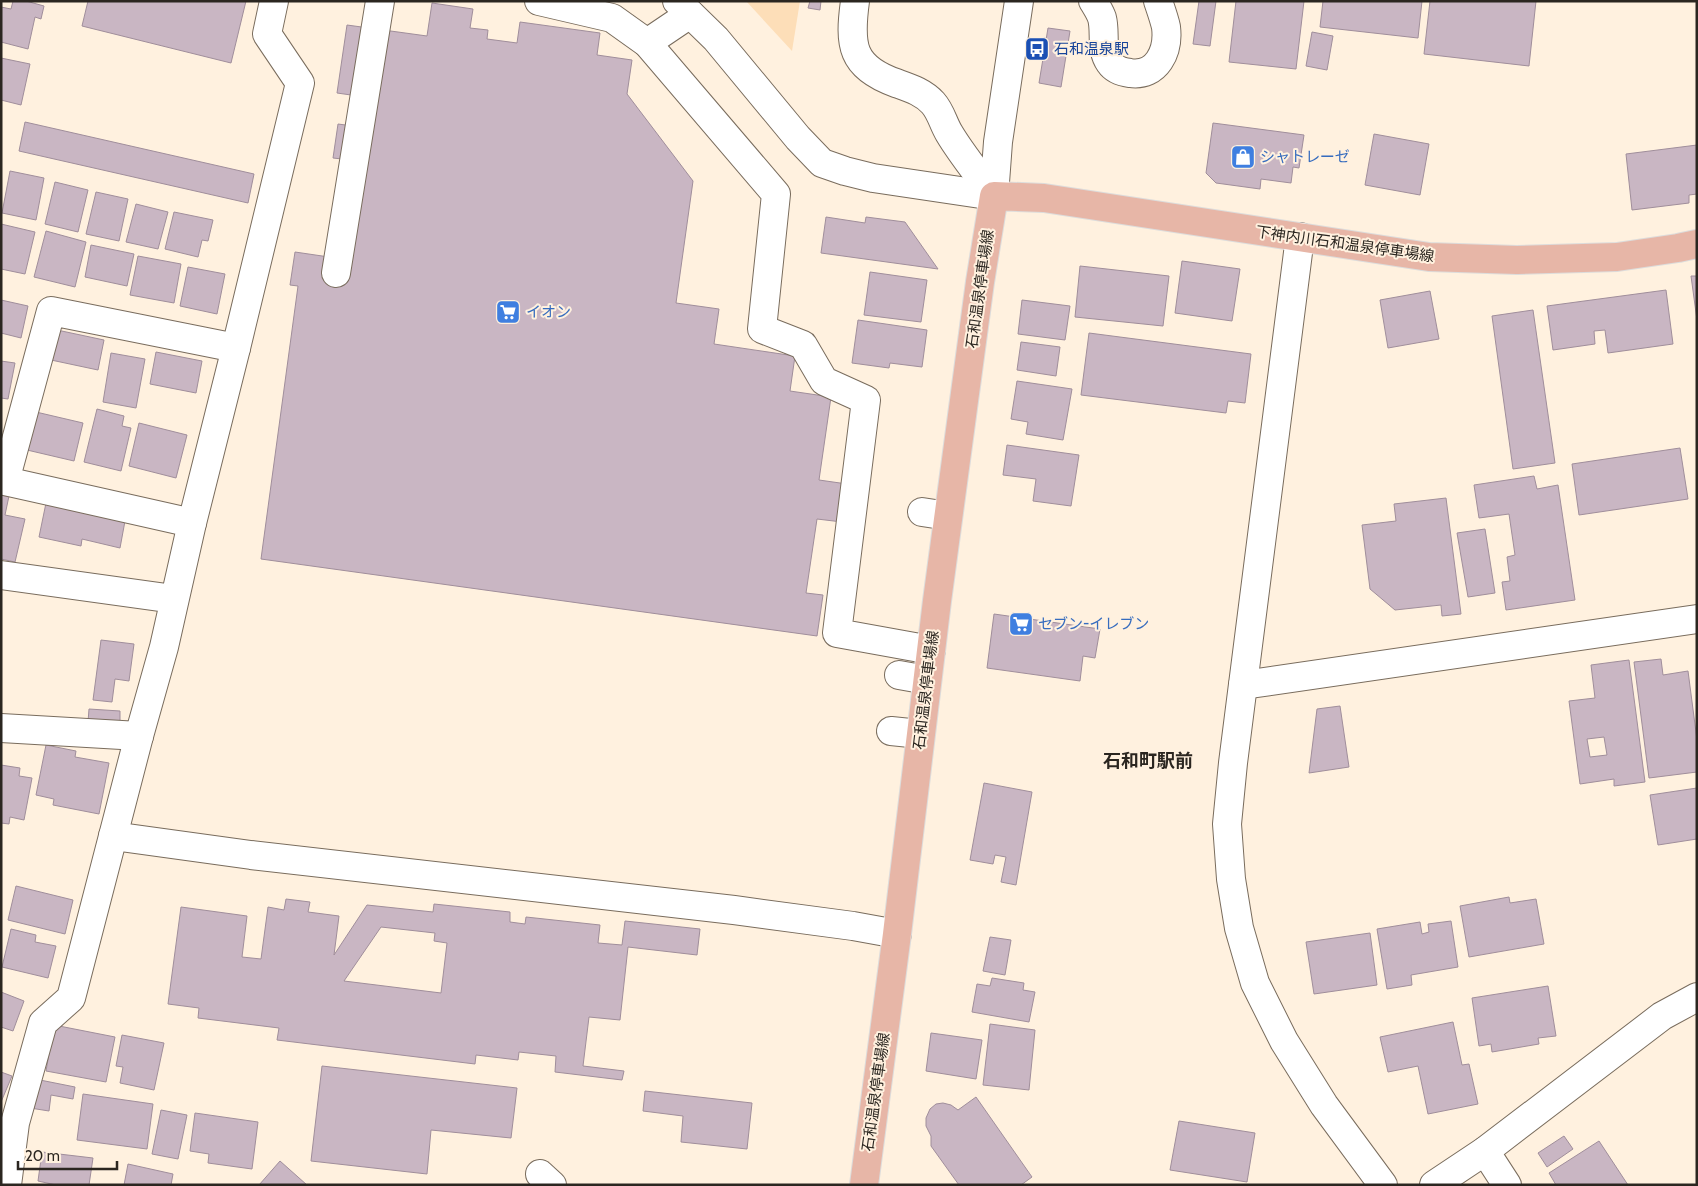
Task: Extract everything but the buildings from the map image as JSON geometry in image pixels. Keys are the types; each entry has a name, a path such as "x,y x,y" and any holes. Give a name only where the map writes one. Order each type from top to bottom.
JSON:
{"main road":[{"name":"下神内川石和温泉停車場線","path":"994,196 1044,198 1429,257 1517,260 1617,257 1697,244"},
{"name":"石和温泉停車場線","path":"864,1185 948,516 994,196"}],"street":[{"path":"7,1185 16,1123 43,1023 70,998 139,736 170,648 174,599 300,83 267,34 274,1"},
{"path":"336,273 380,1"},
{"path":"539,1 612,18 647,42 776,194 762,329 803,345 824,381 866,400 837,633 931,650"},
{"path":"855,1 852,32 857,55 877,75 915,89 938,108 949,133 994,196"},
{"path":"1093,1 1102,17 1104,48 1110,62 1114,68 1135,74 1153,68 1159,62 1163,51 1166,27 1158,1"},
{"path":"647,42 684,8 716,39 798,138 822,163 873,178 994,196"},
{"path":"994,196 998,142 1021,9"},
{"path":"1300,237 1227,824 1230,879 1239,928 1255,983 1284,1041 1324,1104 1383,1185"},
{"path":"192,523 5,481 51,311 236,348"},
{"path":"922,512 948,516"},
{"path":"1,575 174,599"},
{"path":"1243,685 1697,619"},
{"path":"899,675 927,680"},
{"path":"1,728 139,736"},
{"path":"891,731 920,734"},
{"path":"113,836 251,855 734,910 853,926 897,934"},
{"path":"1434,1185 1485,1151 1662,1016 1697,997"},
{"path":"1485,1151 1508,1185"}],"shaded area":[{"path":"746,1 800,1 792,51"}],"place":[{"name":"石和温泉駅","path":"1037,49"},
{"name":"シャトレーゼ","path":"1243,157"},
{"name":"イオン","path":"508,312"},
{"name":"セブン-イレブン","path":"1021,624"}],"district":[{"name":"石和町駅前","path":"1148,761"}]}
